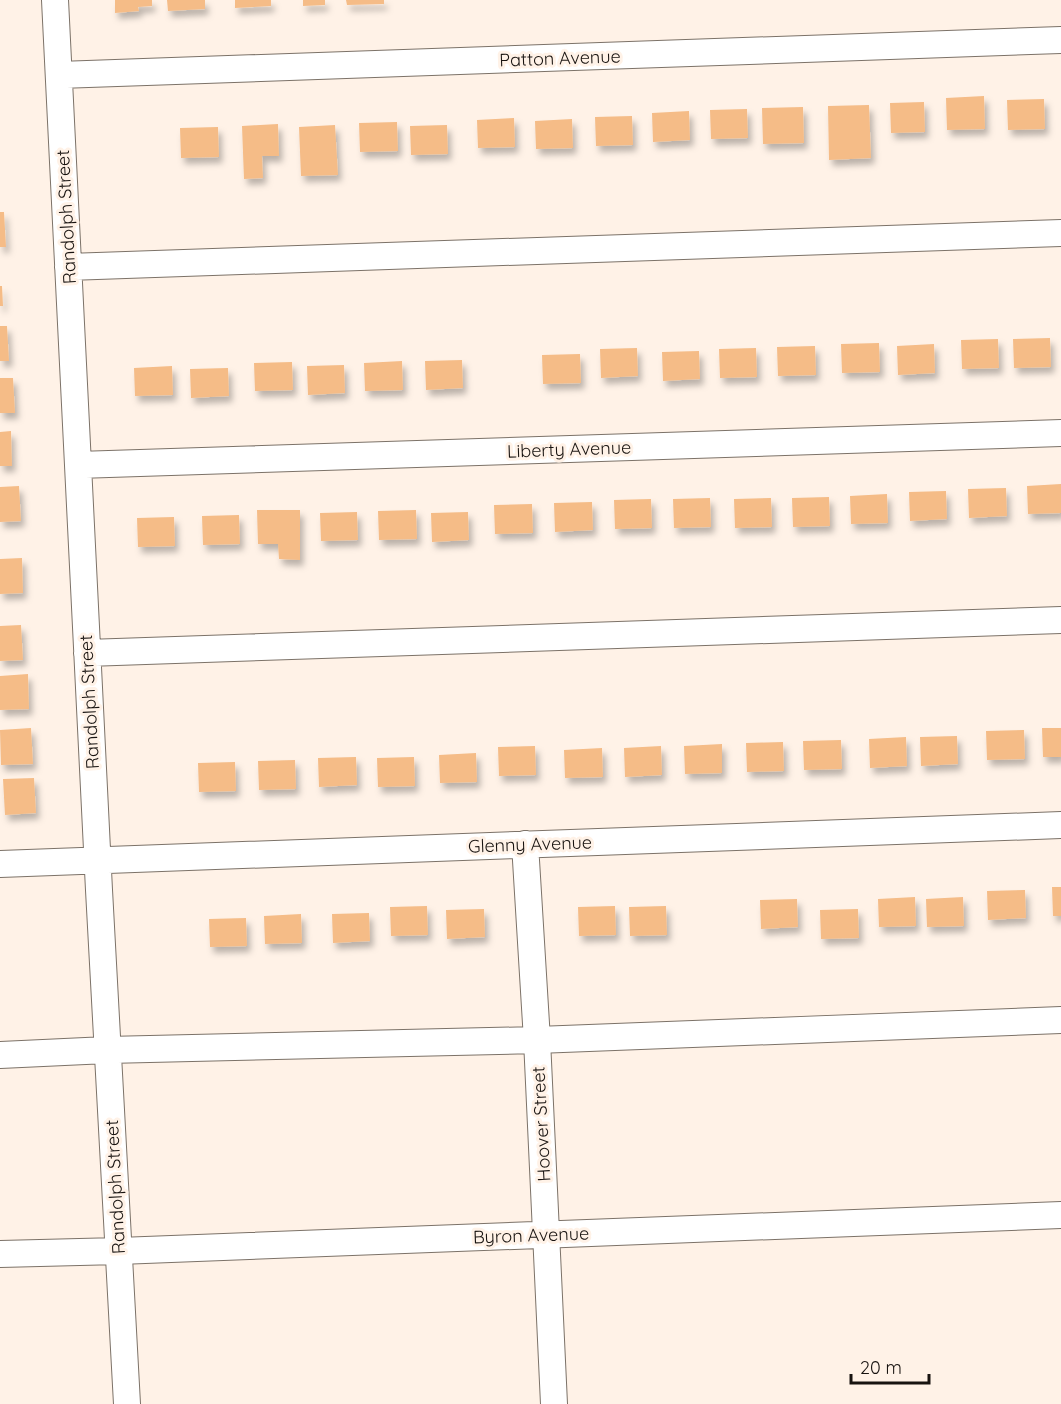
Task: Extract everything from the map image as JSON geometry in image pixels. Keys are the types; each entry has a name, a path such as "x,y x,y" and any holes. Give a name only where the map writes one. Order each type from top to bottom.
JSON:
{"street":[{"name":"Randolph Street","path":"55,0 107,1050 127,1404"},
{"name":"Patton Avenue","path":"59,75 1061,40"},
{"path":"68,267 1061,233"},
{"name":"Liberty Avenue","path":"78,465 1061,433"},
{"path":"87,653 1061,620"},
{"name":"Glenny Avenue","path":"0,864 1061,825"},
{"name":"Hoover Street","path":"525,844 537,1040 554,1404"},
{"path":"0,1055 107,1050 537,1040 1061,1020"},
{"name":"Byron Avenue","path":"0,1254 1061,1215"}],"building":[{"path":"115,0 152,0 152,6 138,7 139,11 115,13"},
{"path":"167,0 205,0 205,9 168,11"},
{"path":"235,0 271,0 271,6 235,8"},
{"path":"303,0 325,0 325,5 303,6"},
{"path":"346,0 384,0 384,4 347,5"},
{"path":"984,96 985,129 947,130 946,98"},
{"path":"1044,99 1045,129 1008,130 1007,100"},
{"path":"924,102 925,132 891,133 890,103"},
{"path":"869,105 871,158 829,160 828,106"},
{"path":"803,107 804,143 763,144 762,108"},
{"path":"747,109 748,138 711,139 710,110"},
{"path":"689,111 690,140 653,142 652,113"},
{"path":"632,116 633,145 596,146 595,117"},
{"path":"514,118 515,147 478,148 477,120"},
{"path":"572,119 573,148 536,149 535,121"},
{"path":"397,122 398,151 360,152 359,123"},
{"path":"278,124 279,156 262,156 263,178 244,179 242,126"},
{"path":"335,125 338,175 301,176 299,127"},
{"path":"447,125 448,154 411,155 410,126"},
{"path":"218,127 219,157 181,158 180,128"},
{"path":"0,212 4,212 6,247 0,247"},
{"path":"0,286 2,286 3,306 0,306"},
{"path":"0,326 7,326 9,361 0,361"},
{"path":"1050,338 1051,367 1014,368 1013,339"},
{"path":"998,339 999,368 962,369 961,340"},
{"path":"879,343 880,372 842,373 841,344"},
{"path":"934,344 935,373 898,375 897,346"},
{"path":"815,346 816,375 778,376 777,347"},
{"path":"637,348 638,376 601,378 600,349"},
{"path":"756,348 757,377 720,378 719,349"},
{"path":"699,351 700,379 663,381 662,352"},
{"path":"580,354 581,383 543,384 542,355"},
{"path":"462,360 463,388 426,390 425,361"},
{"path":"402,361 403,390 365,391 364,363"},
{"path":"292,362 293,390 255,391 254,363"},
{"path":"344,365 345,393 308,395 307,366"},
{"path":"172,366 173,395 135,396 134,368"},
{"path":"228,368 229,396 191,398 190,369"},
{"path":"0,378 13,378 15,413 0,413"},
{"path":"11,431 12,466 0,466 0,432"},
{"path":"1061,484 1061,513 1028,514 1027,486"},
{"path":"19,486 21,521 0,522 0,487"},
{"path":"1006,488 1007,516 969,518 968,489"},
{"path":"946,491 947,519 910,521 909,492"},
{"path":"887,494 888,523 851,524 850,496"},
{"path":"829,497 830,526 793,527 792,498"},
{"path":"710,498 711,527 674,528 673,499"},
{"path":"771,498 772,527 735,528 734,499"},
{"path":"651,499 652,528 615,529 614,500"},
{"path":"592,502 593,530 555,532 554,503"},
{"path":"532,504 533,533 495,534 494,505"},
{"path":"257,510 300,510 300,560 279,559 278,544 258,544"},
{"path":"416,510 417,539 379,540 378,511"},
{"path":"357,512 358,540 321,541 320,513"},
{"path":"468,512 469,540 432,542 431,513"},
{"path":"239,515 240,544 203,545 202,516"},
{"path":"174,517 175,546 138,547 137,518"},
{"path":"22,558 23,593 0,594 0,559"},
{"path":"21,625 23,660 0,661 0,626"},
{"path":"28,674 29,709 0,710 0,676"},
{"path":"31,728 33,764 1,765 0,730"},
{"path":"1042,728 1061,728 1061,757 1043,757"},
{"path":"1024,730 1025,759 987,760 986,731"},
{"path":"957,736 958,764 921,766 920,737"},
{"path":"906,737 907,766 870,768 869,739"},
{"path":"841,740 842,769 804,770 803,741"},
{"path":"783,742 784,771 747,772 746,743"},
{"path":"722,744 722,773 685,774 684,746"},
{"path":"535,746 536,775 499,776 498,747"},
{"path":"661,746 662,775 625,777 624,748"},
{"path":"602,748 603,777 565,778 564,750"},
{"path":"476,753 477,782 440,783 439,755"},
{"path":"356,757 357,785 319,787 318,758"},
{"path":"414,757 415,786 378,787 377,758"},
{"path":"295,760 296,789 259,790 258,761"},
{"path":"235,762 236,791 199,792 198,763"},
{"path":"34,778 36,813 5,815 3,779"},
{"path":"1052,887 1061,887 1061,916 1053,916"},
{"path":"1025,890 1026,918 988,920 987,891"},
{"path":"915,897 916,926 879,927 878,899"},
{"path":"963,897 964,926 927,927 926,899"},
{"path":"797,899 798,927 761,929 760,900"},
{"path":"427,906 428,935 391,936 390,907"},
{"path":"615,906 616,935 579,936 578,907"},
{"path":"666,906 667,935 630,936 629,907"},
{"path":"484,909 485,937 447,939 446,910"},
{"path":"858,909 859,938 821,939 820,910"},
{"path":"369,913 370,941 333,943 332,914"},
{"path":"301,914 302,943 265,944 264,916"},
{"path":"246,918 247,946 210,947 209,919"}]}
